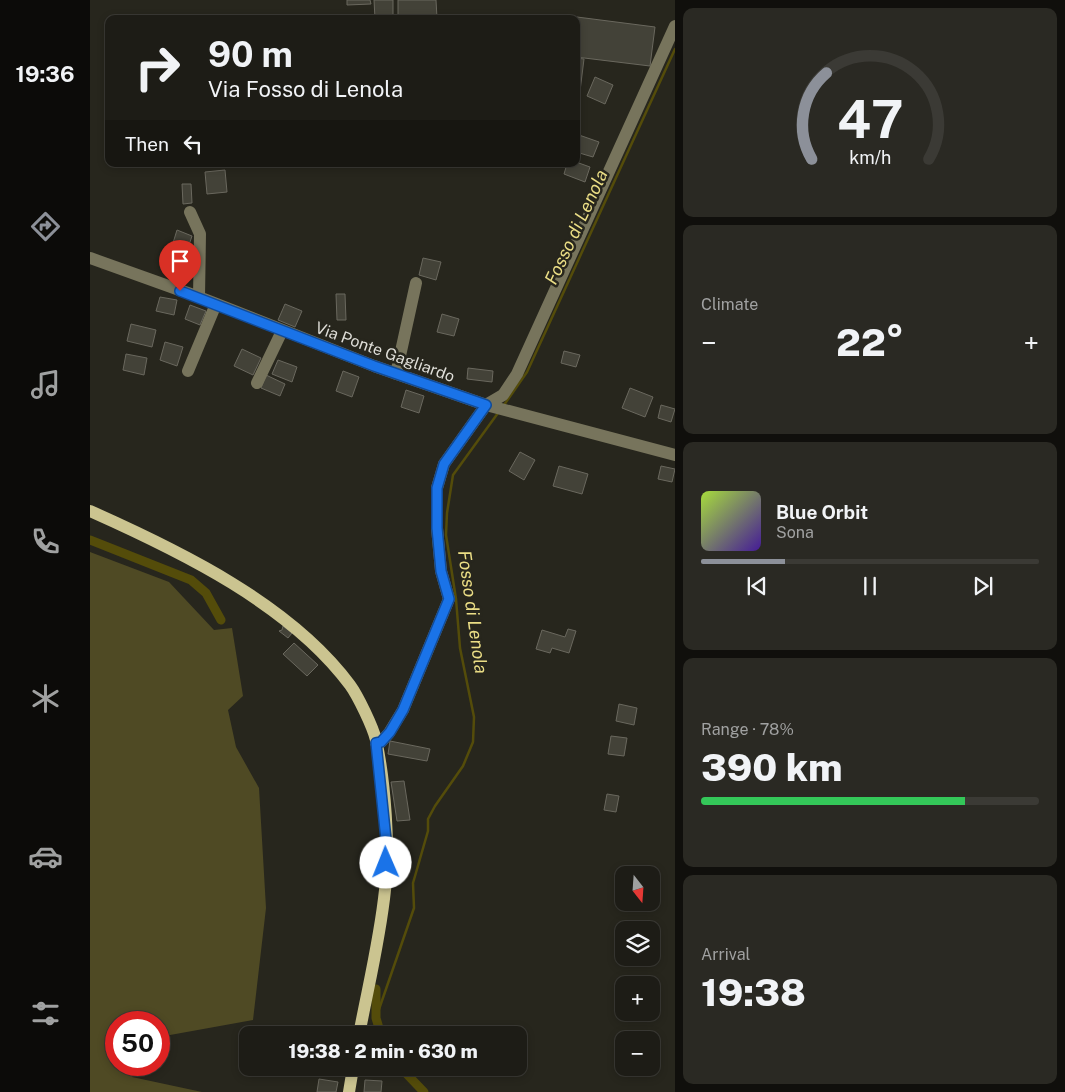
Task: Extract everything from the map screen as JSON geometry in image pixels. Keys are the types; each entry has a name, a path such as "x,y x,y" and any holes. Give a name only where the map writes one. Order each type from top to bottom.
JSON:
{"main road":[{"path":"90,511 157,541 264,604 300,630 351,686 376,743 387,849 386,882 361,1026"},
{"path":"349,1092 352,1076"}],"street":[{"path":"376,743 381,742 390,732 403,710 449,599 441,571 437,528 437,488 444,464 491,407 503,396 517,374 675,26"},
{"path":"190,212 200,234 200,297"},
{"name":"Via Ponte Gagliardo","path":"90,258 200,297 282,331 396,374 491,407 675,454"},
{"path":"396,374 416,283"},
{"path":"188,371 216,304"},
{"path":"258,383 282,331"}],"shaded area":[{"path":"90,552 169,582 214,630 232,628 243,696 228,710 236,747 259,788 266,908 253,1020 170,1035 170,1011 105,1011 105,1076 133,1076 202,1092 90,1092"}],"building":[{"path":"347,0 370,0 371,4 347,5"},
{"path":"374,0 393,0 393,15 375,15"},
{"path":"398,0 436,0 437,15 398,15"},
{"path":"580,17 655,27 650,66 580,57"},
{"path":"580,58 584,59 580,91"},
{"path":"595,77 613,85 605,104 587,96"},
{"path":"580,135 599,142 593,157 580,153"},
{"path":"580,163 590,167 585,182 564,174 566,167 580,167"},
{"path":"225,170 227,192 207,194 205,172"},
{"path":"182,184 191,184 192,203 183,204"},
{"path":"177,230 192,236 188,248 173,243"},
{"path":"423,258 441,262 436,280 419,275"},
{"path":"336,294 345,294 346,320 337,320"},
{"path":"160,297 177,300 174,315 156,311"},
{"path":"285,304 302,311 295,327 278,320"},
{"path":"190,305 206,311 200,325 185,319"},
{"path":"442,314 459,319 454,336 437,332"},
{"path":"131,324 156,330 152,347 127,341"},
{"path":"165,342 183,347 177,366 160,360"},
{"path":"242,349 261,358 253,375 234,366"},
{"path":"564,351 580,355 576,367 561,363"},
{"path":"126,354 147,358 144,375 123,370"},
{"path":"278,360 297,367 292,382 272,374"},
{"path":"468,368 493,371 492,382 467,379"},
{"path":"343,371 359,377 352,397 336,391"},
{"path":"266,375 285,384 280,396 261,388"},
{"path":"630,388 653,397 645,417 622,408"},
{"path":"406,390 424,396 419,413 401,407"},
{"path":"661,405 675,409 671,422 658,418"},
{"path":"520,452 535,460 524,480 509,471"},
{"path":"559,466 588,474 582,494 553,486"},
{"path":"661,466 675,469 672,482 658,479"},
{"path":"283,626 292,633 288,638 279,631 282,630"},
{"path":"568,629 576,631 569,653 552,648 550,653 536,649 542,630 565,637"},
{"path":"294,643 318,665 307,676 283,654"},
{"path":"619,704 637,708 634,725 616,721"},
{"path":"611,736 627,738 624,756 608,754"},
{"path":"390,741 430,749 427,761 388,754"},
{"path":"404,781 410,820 397,821 391,782"},
{"path":"607,794 619,796 616,812 604,810"},
{"path":"319,1079 338,1082 336,1092 317,1092"},
{"path":"365,1080 382,1081 381,1092 364,1092"}],"waterway":[{"name":"Fosso di Lenola","path":"504,405 527,372 675,49"},
{"name":"Fosso di Lenola","path":"376,1018 414,908 413,883 428,831 428,819 463,766 473,742 474,717 460,648 456,599 446,535 447,513 453,475 498,413"},
{"path":"90,540 191,580 206,593 221,620"},
{"name":"Fosso di Lenola","path":"376,989 376,1018 378,1026"},
{"name":"Fosso di Lenola","path":"409,1076 424,1092"}],"route":[{"path":"180,291 200,297 374,366 486,405 444,464 437,488 437,528 441,571 449,599 403,710 390,732 381,742 376,743 380,765 387,849 386,863"}]}
